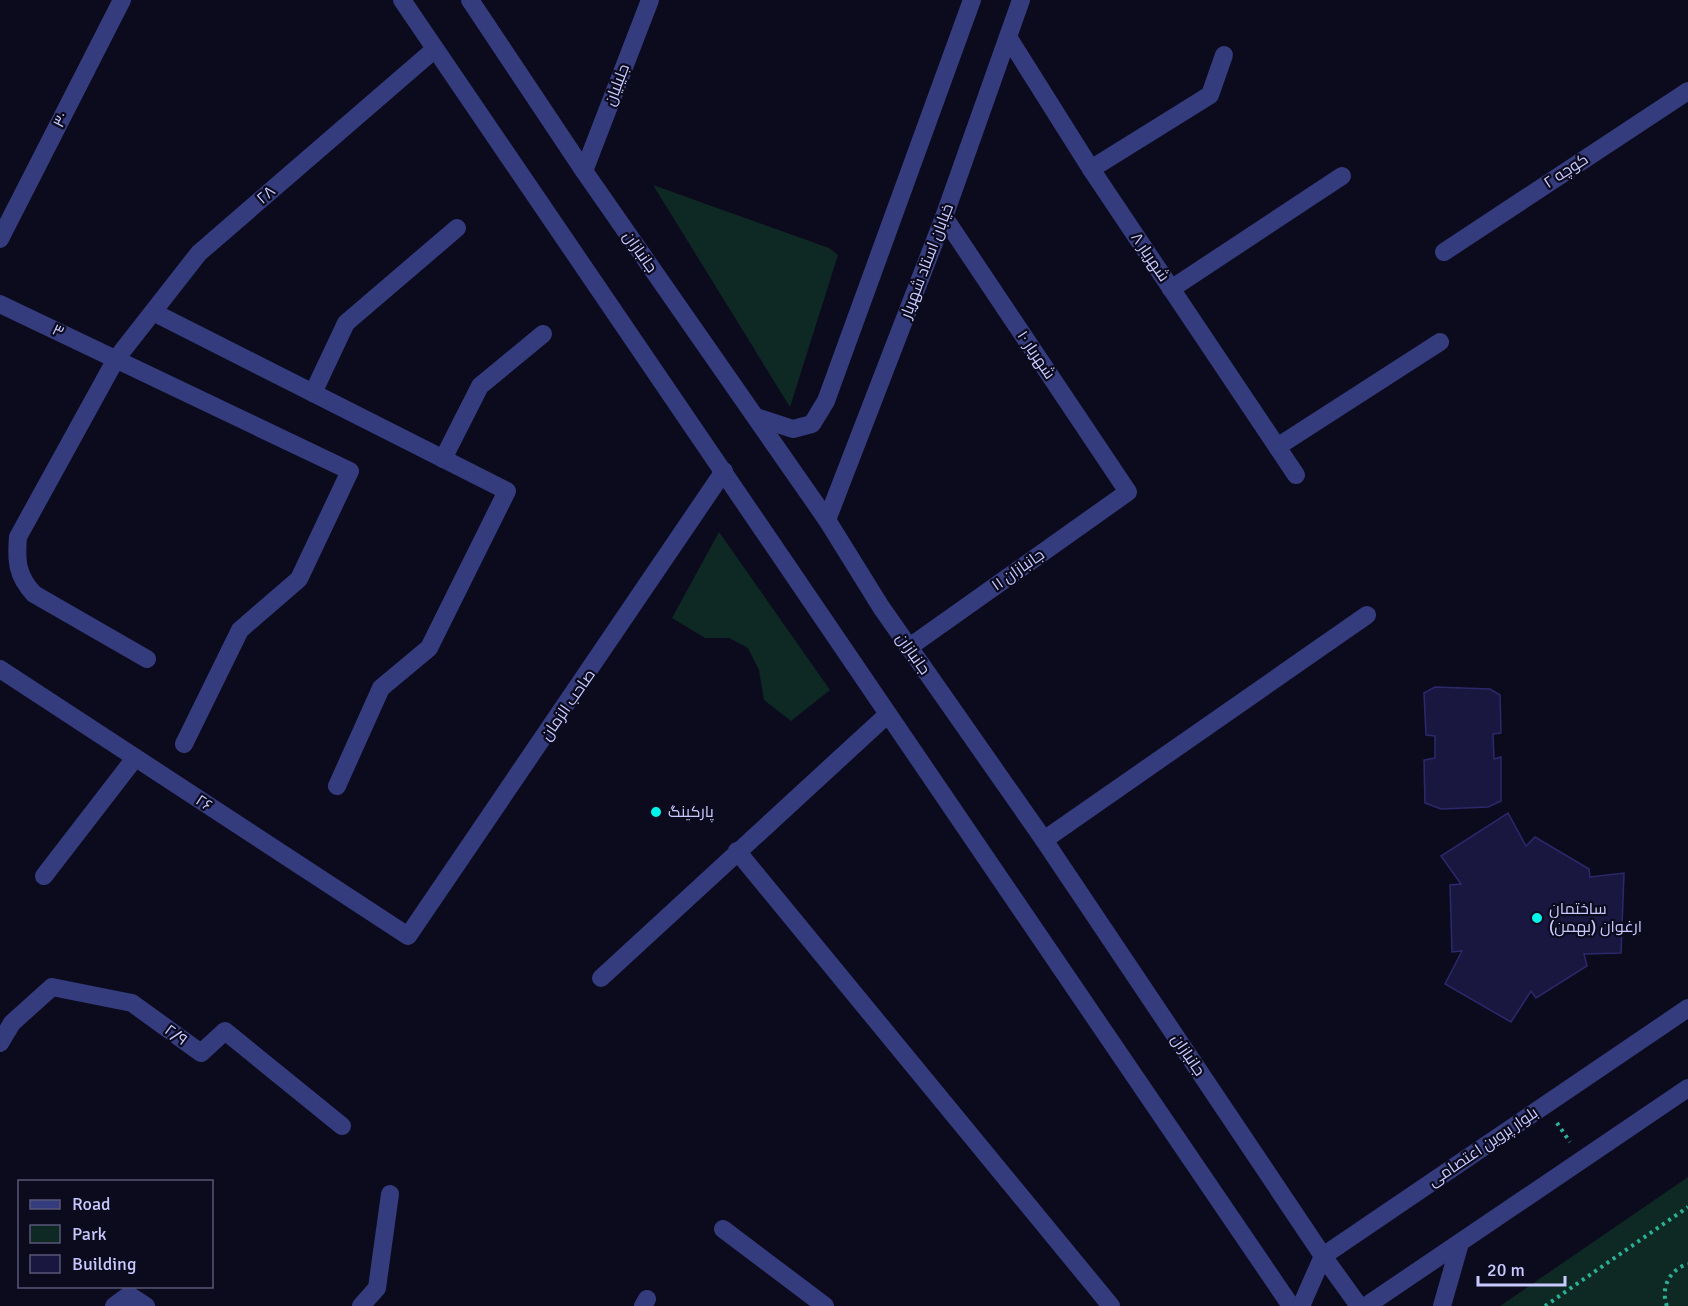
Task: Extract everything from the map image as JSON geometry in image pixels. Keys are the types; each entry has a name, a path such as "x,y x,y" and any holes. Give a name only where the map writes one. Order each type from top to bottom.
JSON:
{"street":[{"name":"۳۰","path":"0,239 122,0"},
{"path":"402,0 1291,1306"},
{"name":"جانبازان","path":"470,0 584,171 827,520 908,648 1044,840 1323,1256 1359,1306"},
{"name":"جلیلیان","path":"584,171 650,0"},
{"path":"756,417 793,429 812,424 826,401 972,0"},
{"name":"خیابان استاد شهریار","path":"827,520 944,217 1021,0"},
{"name":"شهریار ۸","path":"1008,37 1091,169 1296,475"},
{"name":"۲۸","path":"147,659 33,594 24,584 16,565 18,537 116,359 199,253 435,49"},
{"path":"1091,169 1210,95 1224,55"},
{"name":"کوچه ۲","path":"1444,252 1688,91"},
{"path":"1171,289 1342,176"},
{"name":"شهریار ۱۰","path":"944,217 1128,492"},
{"path":"313,393 346,324 457,228"},
{"name":"۳","path":"0,304 350,471 299,579 240,630 184,744"},
{"path":"153,312 507,491 429,648 381,688 337,786"},
{"path":"443,459 480,386 543,334"},
{"path":"1277,447 1440,342"},
{"name":"صاحب الزمان","path":"408,936 724,471"},
{"name":"۱۱ جانبازان","path":"908,648 1128,492"},
{"path":"1044,840 1367,615"},
{"name":"۲۶","path":"0,669 408,936"},
{"path":"601,978 887,715"},
{"path":"44,876 135,758"},
{"path":"737,851 1111,1306"},
{"name":"۲/۹","path":"0,1043 12,1023 52,987 132,1003 201,1053 225,1030 342,1126"},
{"name":"بلوار پروین اعتصامی","path":"1323,1256 1688,1008"},
{"path":"1366,1306 1688,1088"},
{"path":"361,1306 377,1288 390,1194"},
{"path":"723,1229 825,1306"},
{"path":"1442,1306 1460,1243"},
{"path":"1301,1306 1323,1256"},
{"path":"114,1306 129,1295 146,1306"}],"path":[{"path":"1544,1106 1583,1159"},
{"path":"1545,1306 1688,1207"},
{"path":"1667,1306 1665,1286 1672,1273 1688,1264"}],"green space":[{"path":"653,185 829,248 838,255 790,407"},
{"path":"719,532 830,690 791,721 764,700 759,670 748,648 729,638 705,638 672,618"},
{"path":"1688,1177 1688,1306 1500,1306"}],"building":[{"path":"1435,687 1490,689 1500,695 1501,733 1493,734 1494,759 1501,757 1501,801 1488,807 1441,809 1425,803 1424,760 1435,758 1435,736 1426,735 1424,693"},
{"name":"ساختمان ارغوان (بهمن)","path":"1508,813 1526,846 1535,837 1589,869 1590,877 1624,873 1621,953 1584,954 1587,966 1536,998 1531,991 1511,1022 1445,984 1462,951 1452,952 1450,885 1461,884 1441,856"}],"place":[{"name":"پارکینگ","path":"656,812"},
{"name":"ساختمان ارغوان (بهمن)","path":"1537,918"}]}
